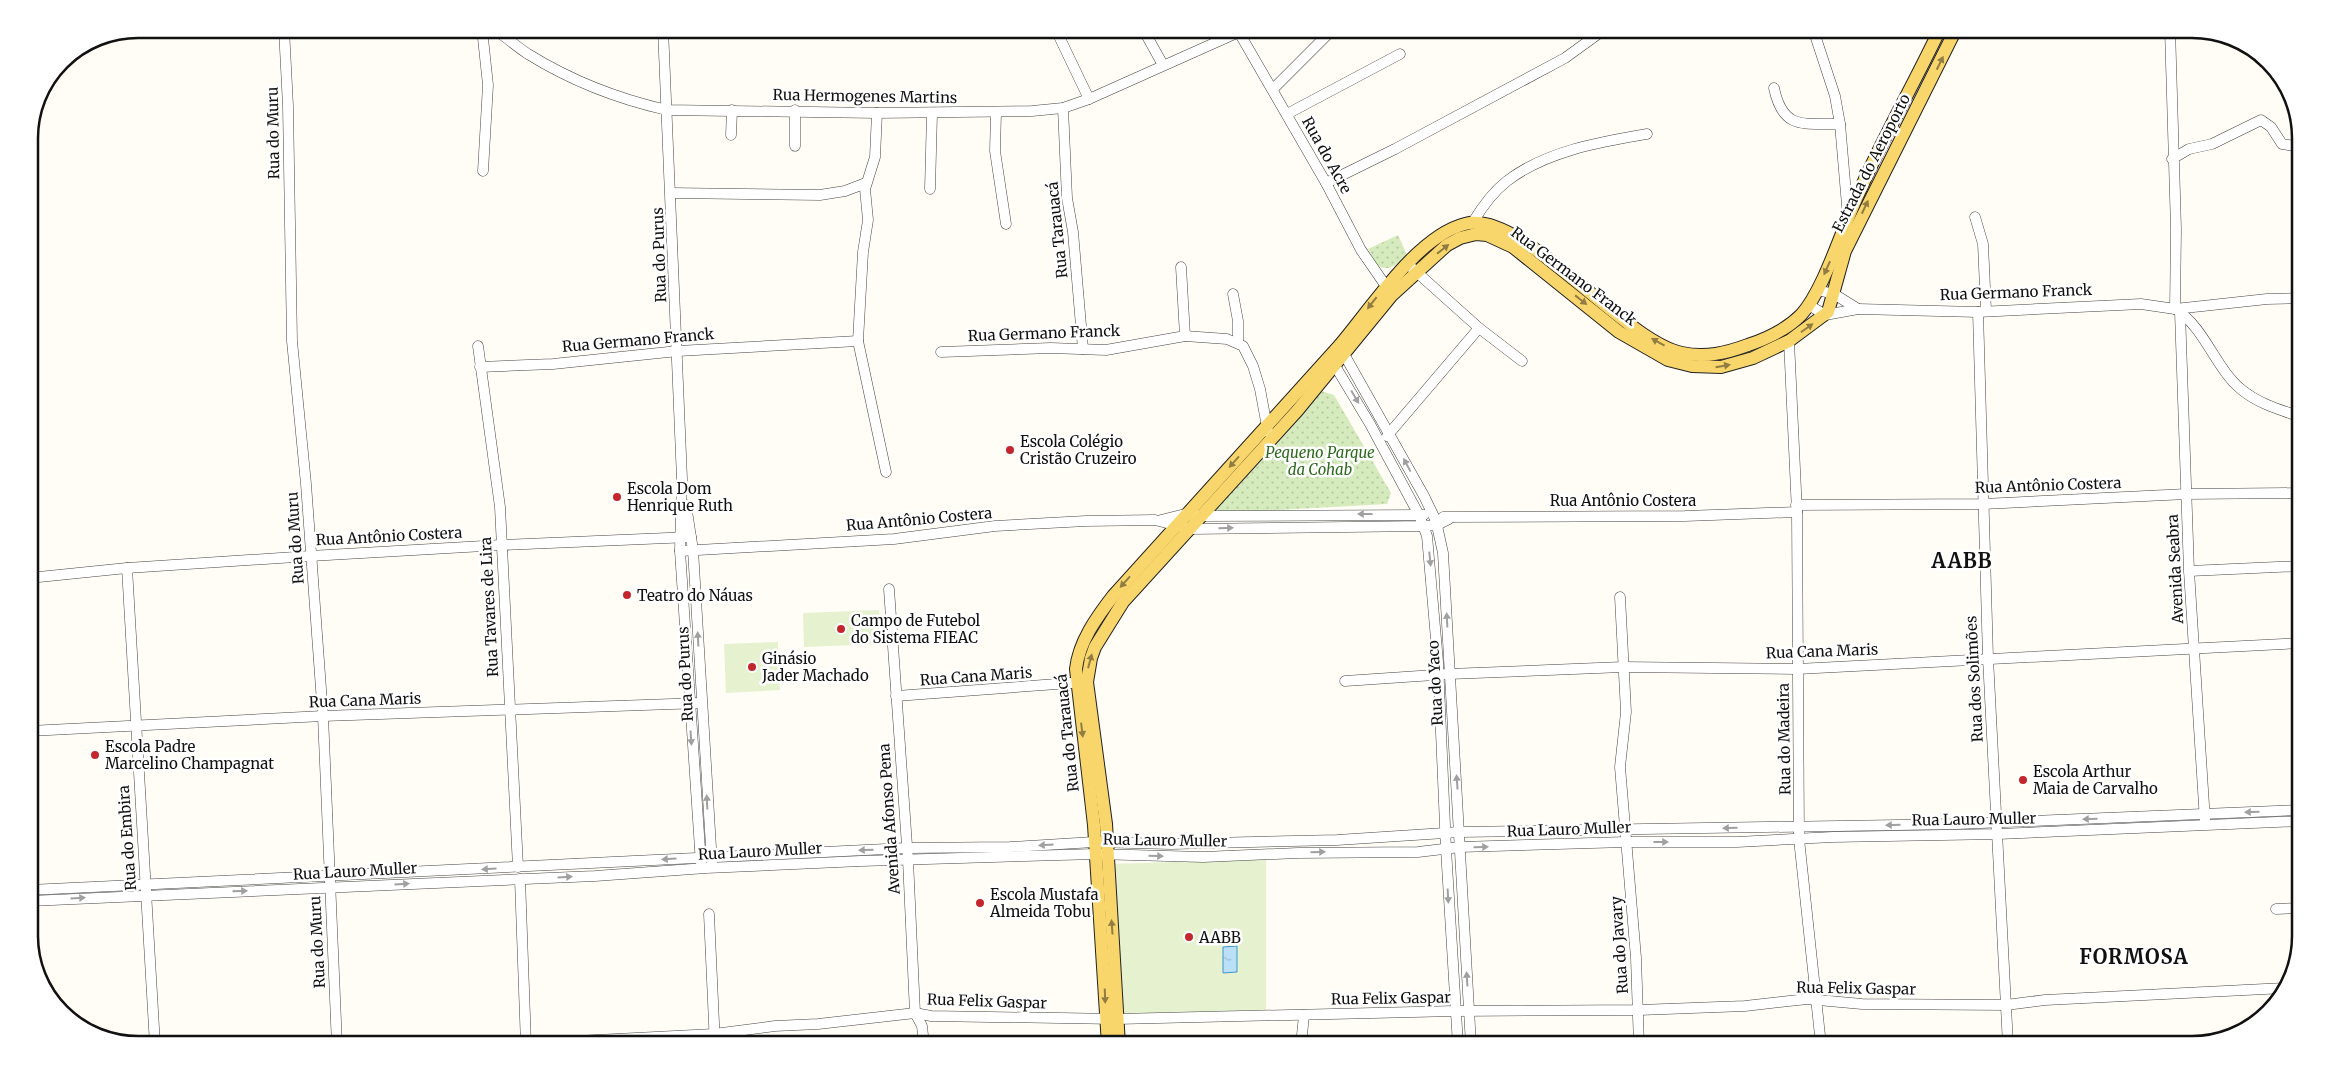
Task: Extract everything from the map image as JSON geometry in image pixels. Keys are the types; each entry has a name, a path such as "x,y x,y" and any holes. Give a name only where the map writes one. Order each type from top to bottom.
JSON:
{"main road":[{"name":"Estrada do Aeroporto","path":"1825,315 1834,294 1840,248 1848,217 1936,38"},
{"name":"Estrada do Aeroporto","path":"1817,290 1840,248 1855,229 1951,38"},
{"name":"Rua Germano Franck","path":"1266,425 1332,361 1388,291 1412,268 1438,236 1461,224 1473,222 1494,227 1522,241 1606,312 1619,332 1668,360 1692,366 1721,367 1753,358 1788,341 1825,315"},
{"name":"Rua Germano Franck","path":"1412,268 1460,238 1476,234 1487,235 1513,248 1606,312 1674,350 1683,353 1717,355 1771,336 1800,317 1817,290"},
{"name":"Rua Germano Franck","path":"1270,440 1332,361"},
{"name":"Rua do Tarauacá","path":"1109,1036 1111,1019 1101,848 1082,683 1077,656 1093,624 1113,596 1266,425"},
{"name":"Rua do Tarauacá","path":"1082,683 1090,658 1101,635 1123,602 1270,440"},
{"name":"Rua do Tarauacá","path":"1111,1019 1116,1036"}],"street":[{"name":"Rua do Muru","path":"284,38 288,106 292,341 306,484 323,716 337,1036"},
{"path":"482,171 488,85 483,38"},
{"name":"Rua Hermogenes Martins","path":"506,38 527,53 589,85 667,110 795,110 877,113 996,112 1063,108 1089,99 1223,38"},
{"name":"Rua do Purus","path":"663,38 678,351 682,479 680,551 689,703 706,863"},
{"path":"1060,38 1089,99"},
{"path":"1148,38 1163,65"},
{"name":"Rua do Acre","path":"1242,38 1326,182 1361,250 1388,291"},
{"path":"1273,89 1324,38"},
{"path":"1326,182 1395,149 1565,58 1593,38"},
{"path":"1816,38 1835,96 1840,124 1848,217 1855,229"},
{"name":"Avenida Seabra","path":"2170,38 2172,159 2189,571 2205,819"},
{"path":"1287,114 1400,54"},
{"path":"1774,88 1778,104 1786,118 1796,123 1840,124"},
{"name":"Rua Tarauacá","path":"1063,108 1067,198 1073,232 1083,349"},
{"path":"731,135 732,110"},
{"path":"795,110 795,146"},
{"path":"996,112 995,150 1006,224"},
{"path":"877,113 875,152 866,183 868,220 863,252 858,341 886,472"},
{"path":"930,189 932,113"},
{"path":"2172,159 2189,150 2212,144 2261,120 2271,127 2282,144 2292,146"},
{"path":"1473,222 1485,202 1506,182 1528,168 1571,151 1647,134"},
{"path":"671,193 820,195 845,191 866,183"},
{"name":"Rua dos Solimões","path":"1975,217 1982,244 1982,504 2008,1036"},
{"path":"1181,266 1185,336"},
{"path":"1412,268 1479,328 1522,361"},
{"path":"1817,290 1834,294 1858,309"},
{"path":"1233,294 1238,321 1238,343 1243,346 1253,366 1260,389 1270,440"},
{"name":"Rua Germano Franck","path":"1825,315 1858,309 1982,311 2141,304 2178,311 2267,299 2292,298"},
{"path":"1808,305 1825,315"},
{"path":"2178,311 2194,326 2227,374 2242,390 2267,405 2292,414"},
{"path":"1380,443 1479,328"},
{"name":"Rua Germano Franck","path":"941,352 1125,348 1150,341 1185,336 1227,340 1238,343"},
{"name":"Rua Germano Franck","path":"480,366 561,364 678,351 858,341"},
{"name":"Rua do Madeira","path":"1788,341 1797,508 1800,839 1820,1036"},
{"name":"Rua Tavares de Lira","path":"478,346 498,480 518,867"},
{"name":"Rua do Yaco","path":"1342,350 1390,433 1435,520 1443,553 1446,849 1457,1036"},
{"name":"Rua do Yaco","path":"1332,361 1380,443 1420,515 1424,526 1431,565 1444,674 1460,832 1470,1036"},
{"name":"Rua do Purus","path":"682,479 693,550 701,703 706,863"},
{"name":"Rua Antônio Costera","path":"680,551 894,539 995,526 1160,520 1186,514 1202,516 1420,515 1435,520 1524,516 1685,516 1797,508 1982,504 2187,494 2292,493"},
{"path":"1344,514 1344,527"},
{"path":"1246,515 1246,528"},
{"name":"Rua Antônio Costera","path":"1160,520 1190,529 1424,526 1435,520"},
{"name":"Rua Antônio Costera","path":"38,577 127,568 501,544 691,537"},
{"path":"2189,571 2292,566"},
{"name":"Rua do Embira","path":"127,568 154,1036"},
{"name":"Avenida Afonso Pena","path":"889,589 908,860 915,1013 922,1026 923,1036"},
{"name":"Rua do Javary","path":"1620,597 1626,712 1620,767 1639,1010 1639,1036"},
{"name":"Rua Cana Maris","path":"1345,681 1444,674 1623,667 1797,669 2292,644"},
{"name":"Rua Cana Maris","path":"896,696 1082,683"},
{"name":"Rua Cana Maris","path":"38,731 323,716 701,703"},
{"name":"Rua Lauro Muller","path":"38,900 188,888 329,882 520,879 907,848 1101,848 1203,857 1418,852 1460,847 1626,842 1737,842 1998,834 2292,811"},
{"name":"Rua Lauro Muller","path":"329,882 518,867 908,860 1171,844 1337,840 1460,832 1626,831 2205,819 2292,821"},
{"path":"520,879 526,1036"},
{"name":"Rua Lauro Muller","path":"38,890 146,890"},
{"path":"2276,909 2292,908"},
{"path":"709,914 715,1036"},
{"name":"Rua Felix Gaspar","path":"732,1036 775,1026 818,1024 915,1013 931,1016 1111,1019 1456,1011 1639,1010 1745,1006 1807,1000 1816,1002 2006,1005 2045,1000 2278,988"},
{"path":"1302,1036 1304,1015"}],"green space":[{"path":"1398,235 1407,255 1399,263 1391,267 1383,268 1379,266 1368,249"},
{"name":"Pequeno Parque da Cohab","path":"1321,391 1334,395 1391,493 1387,504 1222,513 1214,508"},
{"name":"Campo de Futebol do Sistema FIEAC","path":"879,610 880,644 804,647 803,613"},
{"name":"Ginásio Jader Machado","path":"778,642 780,690 726,693 724,644"},
{"name":"AABB","path":"1266,859 1266,1010 1117,1014 1109,864"}],"water":[{"path":"1237,946 1237,972 1223,973 1223,947"}],"place":[{"name":"Escola Colégio Cristão Cruzeiro","path":"1010,450"},
{"name":"Escola Dom Henrique Ruth","path":"617,497"},
{"name":"Teatro do Náuas","path":"627,595"},
{"name":"Campo de Futebol do Sistema FIEAC","path":"841,629"},
{"name":"Ginásio Jader Machado","path":"752,667"},
{"name":"Escola Padre Marcelino Champagnat","path":"95,755"},
{"name":"Escola Arthur Maia de Carvalho","path":"2023,780"},
{"name":"Escola Mustafa Almeida Tobu","path":"980,903"},
{"name":"AABB","path":"1189,937"}],"district":[{"name":"AABB","path":"1962,560"},
{"name":"FORMOSA","path":"2134,956"}]}
